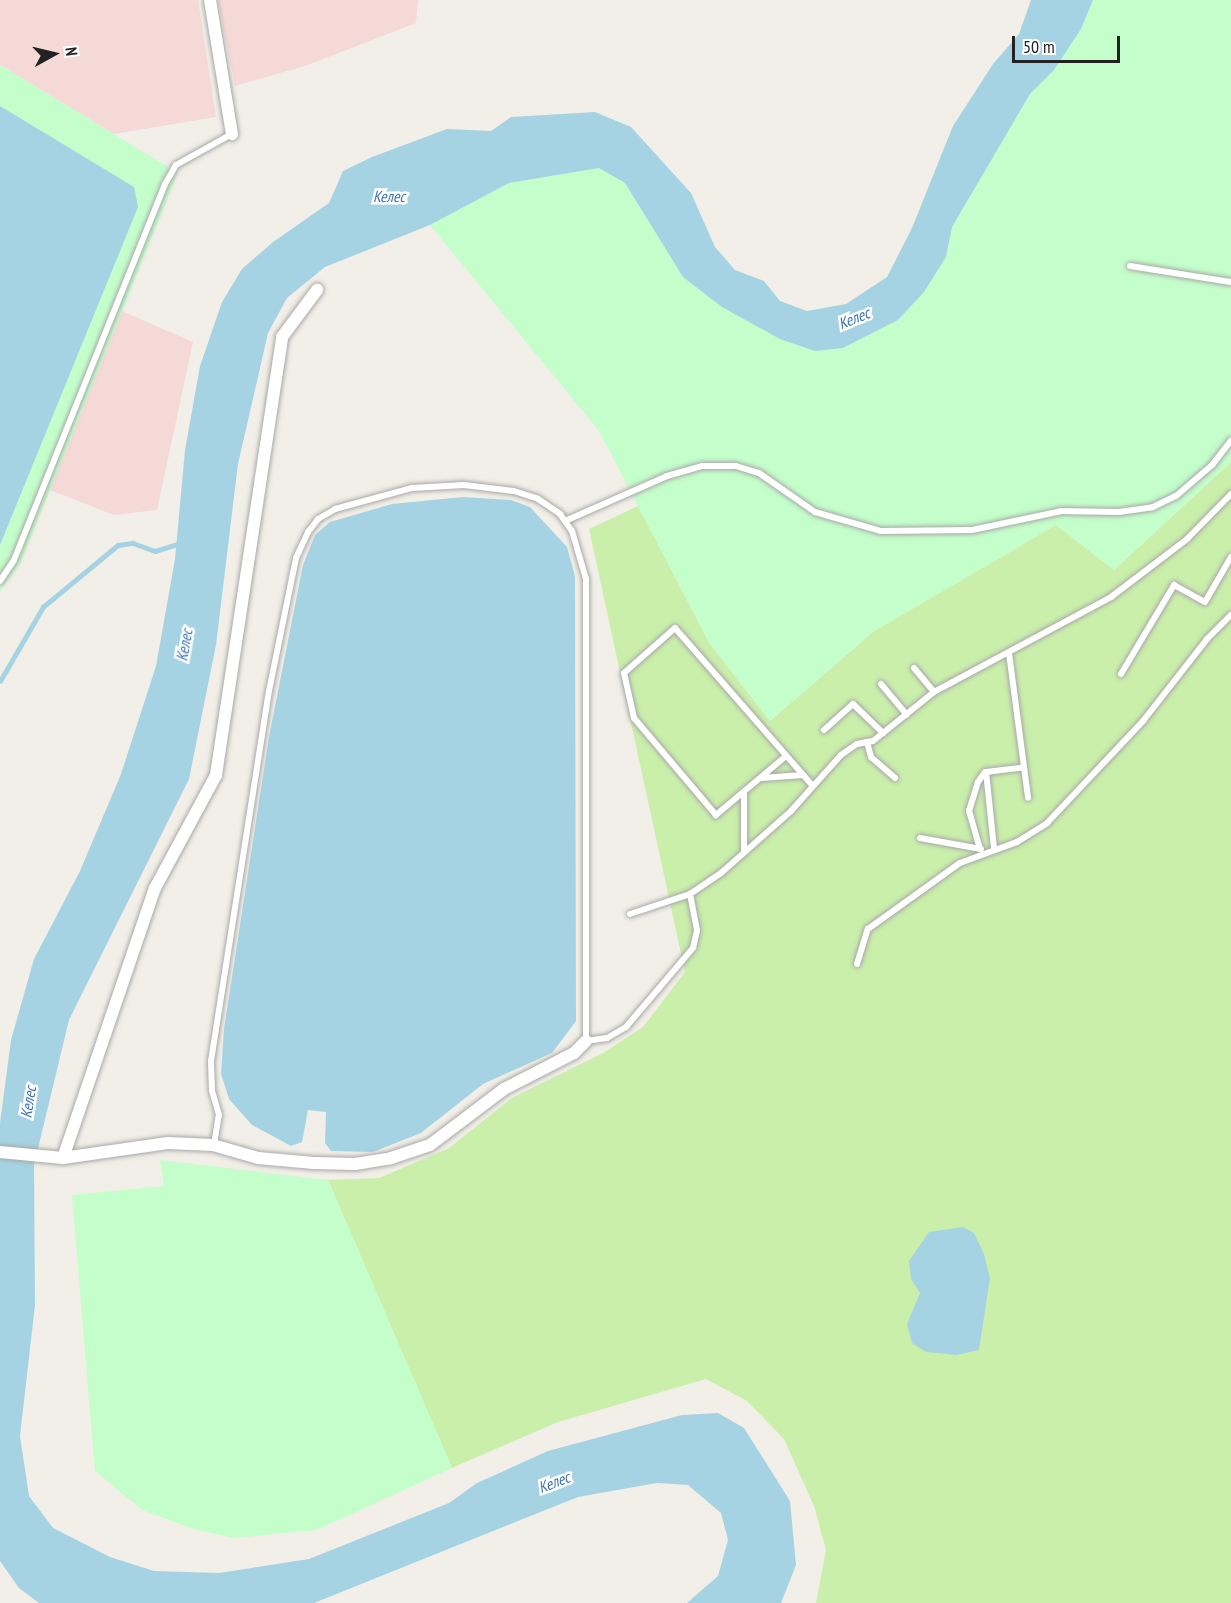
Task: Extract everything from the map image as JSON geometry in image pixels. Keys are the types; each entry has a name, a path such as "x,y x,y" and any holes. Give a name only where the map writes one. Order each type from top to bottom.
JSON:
{"street":[{"path":"210,0 232,134"},
{"path":"63,1158 155,888 216,775 282,337 317,290"},
{"path":"0,1152 63,1158 168,1143 213,1145 258,1158 314,1163 355,1164 391,1158 430,1145 504,1089 574,1053 586,1041"}],"lane":[{"path":"0,581 14,560 165,184 176,165 232,134"},
{"path":"1130,266 1231,282"},
{"path":"565,521 667,476 703,466 736,466 759,473 815,512 881,531 972,530 1062,511 1119,512 1153,507 1176,496 1212,465 1231,441"},
{"path":"213,1145 219,1115 212,1091 211,1061 269,691 296,558 308,532 318,519 335,509 370,496 412,488 464,485 530,496 565,521 580,553 586,579 586,1041 607,1038 626,1028 693,948 697,930 690,894"},
{"path":"630,914 690,894 744,852 791,811 841,755 883,733 934,692 1111,597 1186,539 1231,494"},
{"path":"1121,674 1174,585 1205,602 1231,557"},
{"path":"857,964 868,929 960,863 991,849 1017,842 1047,823 1143,721 1207,639 1231,615"},
{"path":"786,756 716,815 634,718 624,673 675,628 812,785"},
{"path":"1009,653 1028,798"},
{"path":"914,668 934,692"},
{"path":"881,684 907,715"},
{"path":"824,730 853,704 883,733"},
{"path":"867,742 871,757 895,778"},
{"path":"980,849 969,811 978,782 986,772 1024,767"},
{"path":"986,772 991,849"},
{"path":"760,778 803,775"},
{"path":"744,792 744,852"},
{"path":"920,838 991,849"}],"shaded area":[{"path":"0,0 198,0 216,117 114,134 0,65"},
{"path":"218,0 418,0 416,23 305,66 235,86"},
{"path":"122,311 193,342 157,510 114,515 50,490"}],"green space":[{"path":"1093,0 1231,0 1231,462 1114,570 1056,525 874,631 770,721 710,644 599,431 430,225 509,183 599,168 625,183 683,277 843,348 898,320 946,257 951,227 1030,94 1054,70 1081,29"},
{"path":"0,65 178,173 21,562 0,592"},
{"path":"1231,462 1231,1603 816,1603 826,1550 814,1506 784,1439 747,1401 706,1379 558,1422 452,1468 328,1180 379,1178 449,1148 512,1098 603,1053 643,1027 685,972 589,529 638,506 710,644 770,721 874,631 1056,525 1114,570"},
{"path":"160,1160 328,1180 452,1468 317,1530 234,1538 193,1529 142,1510 95,1471 72,1195 164,1186"}],"water":[{"name":"Келес","path":"1031,0 1093,0 1081,29 1054,70 1030,94 952,227 946,257 924,292 898,320 843,348 815,351 780,339 722,307 683,277 625,183 599,168 509,183 430,225 325,267 287,298 268,333 238,464 216,645 189,779 69,1020 34,1165 35,1305 20,1436 29,1496 53,1528 110,1557 154,1571 219,1573 309,1559 449,1503 477,1483 548,1451 682,1415 718,1413 744,1428 790,1501 796,1565 781,1603 687,1603 718,1576 728,1540 721,1513 688,1485 657,1483 578,1497 314,1603 39,1603 19,1588 0,1561 0,1123 11,1040 34,959 80,871 121,774 156,666 175,559 185,450 200,366 222,302 242,269 273,242 329,203 343,171 372,157 447,129 491,131 511,117 595,112 631,127 691,193 715,247 735,270 764,281 780,301 807,311 846,304 887,277 912,228 953,126 993,64 1019,34"},
{"path":"0,106 134,187 138,207 0,545"},
{"path":"463,497 511,500 530,507 567,547 575,576 576,1021 552,1053 483,1084 421,1133 373,1152 331,1151 325,1143 326,1112 308,1110 302,1142 291,1146 252,1125 229,1099 221,1074 224,1029 269,737 303,565 315,535 330,522 392,504"},
{"path":"963,1227 974,1233 984,1254 990,1278 979,1350 956,1355 926,1352 912,1343 907,1324 920,1293 911,1279 909,1261 929,1232"}],"waterway":[{"path":"0,681 43,607 118,545 133,543 155,551 181,543"}]}
